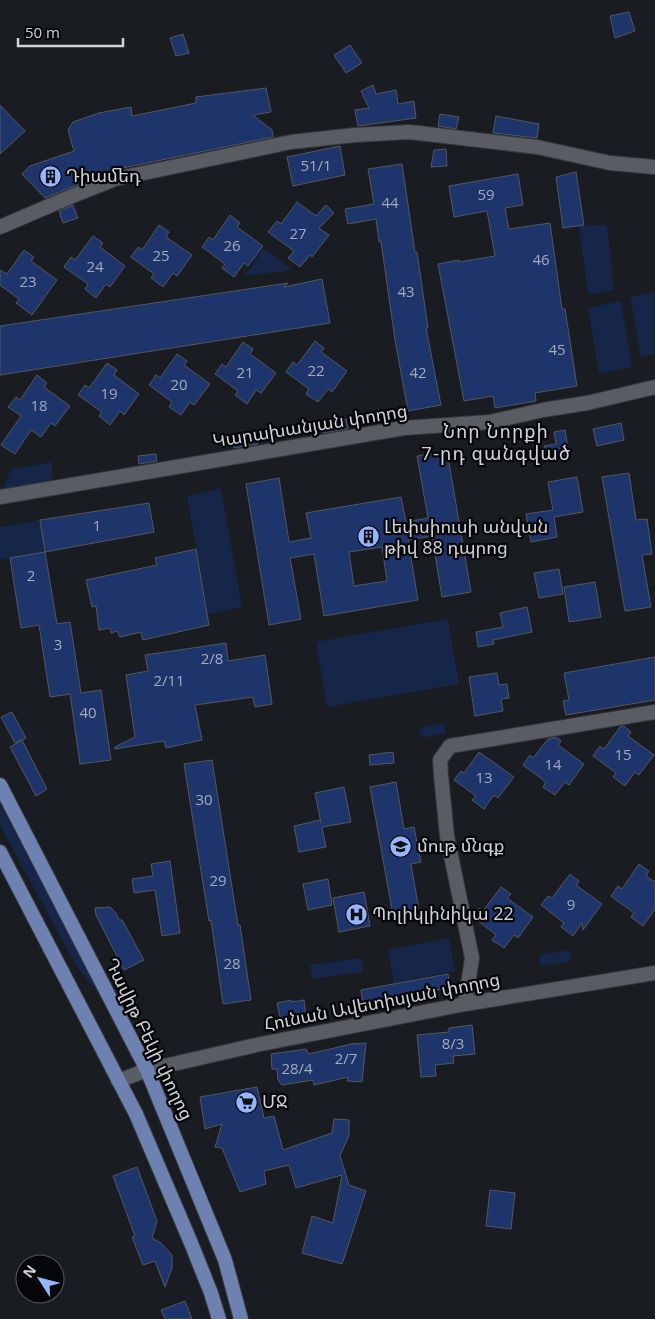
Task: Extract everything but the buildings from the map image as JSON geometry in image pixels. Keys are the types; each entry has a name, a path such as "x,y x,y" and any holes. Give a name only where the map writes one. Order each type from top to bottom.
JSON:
{"main road":[{"name":"Դավիթ Բեկի փողոց","path":"0,784 147,1070 225,1260 241,1319"},
{"path":"0,852 136,1114 191,1243 211,1293 218,1319"}],"street":[{"path":"0,227 114,180 291,142 355,134 409,132 428,134 537,147 610,163 655,167"},
{"name":"Կարախանյան փողոց","path":"0,497 404,428 490,422 543,410 587,403 655,387"},
{"path":"465,1004 472,958 446,830 440,760 450,746 655,712"},
{"name":"Հունան Ավետիսյան փողոց","path":"118,1081 147,1070 239,1049 465,1004 655,973"}],"shaded area":[{"path":"607,225 614,290 588,295 579,226"},
{"path":"264,248 292,270 244,276"},
{"path":"655,292 655,354 641,357 630,297"},
{"path":"621,301 632,367 599,374 588,308"},
{"path":"52,462 53,482 2,490 11,469"},
{"path":"221,488 242,607 208,614 187,496"},
{"path":"40,520 45,552 0,560 0,527"},
{"path":"448,619 459,684 327,707 316,642"},
{"path":"444,723 446,733 422,738 419,728"},
{"path":"0,804 96,985 93,987 74,962 0,825"},
{"path":"449,938 455,971 394,983 388,950"},
{"path":"570,950 571,961 541,966 539,955"},
{"path":"361,958 363,972 312,979 310,965"}],"place":[{"name":"Դիամեդ","path":"50,176"},
{"name":"Լեփսիուսի անվան թիվ 88 դպրոց","path":"368,537"},
{"name":"մութ մնգք","path":"401,846"},
{"name":"Պոլիկլինիկա 22","path":"356,914"},
{"name":"ՄՋ","path":"246,1102"}],"district":[{"name":"Նոր Նորքի 7-րդ զանգված","path":"496,442"}]}
